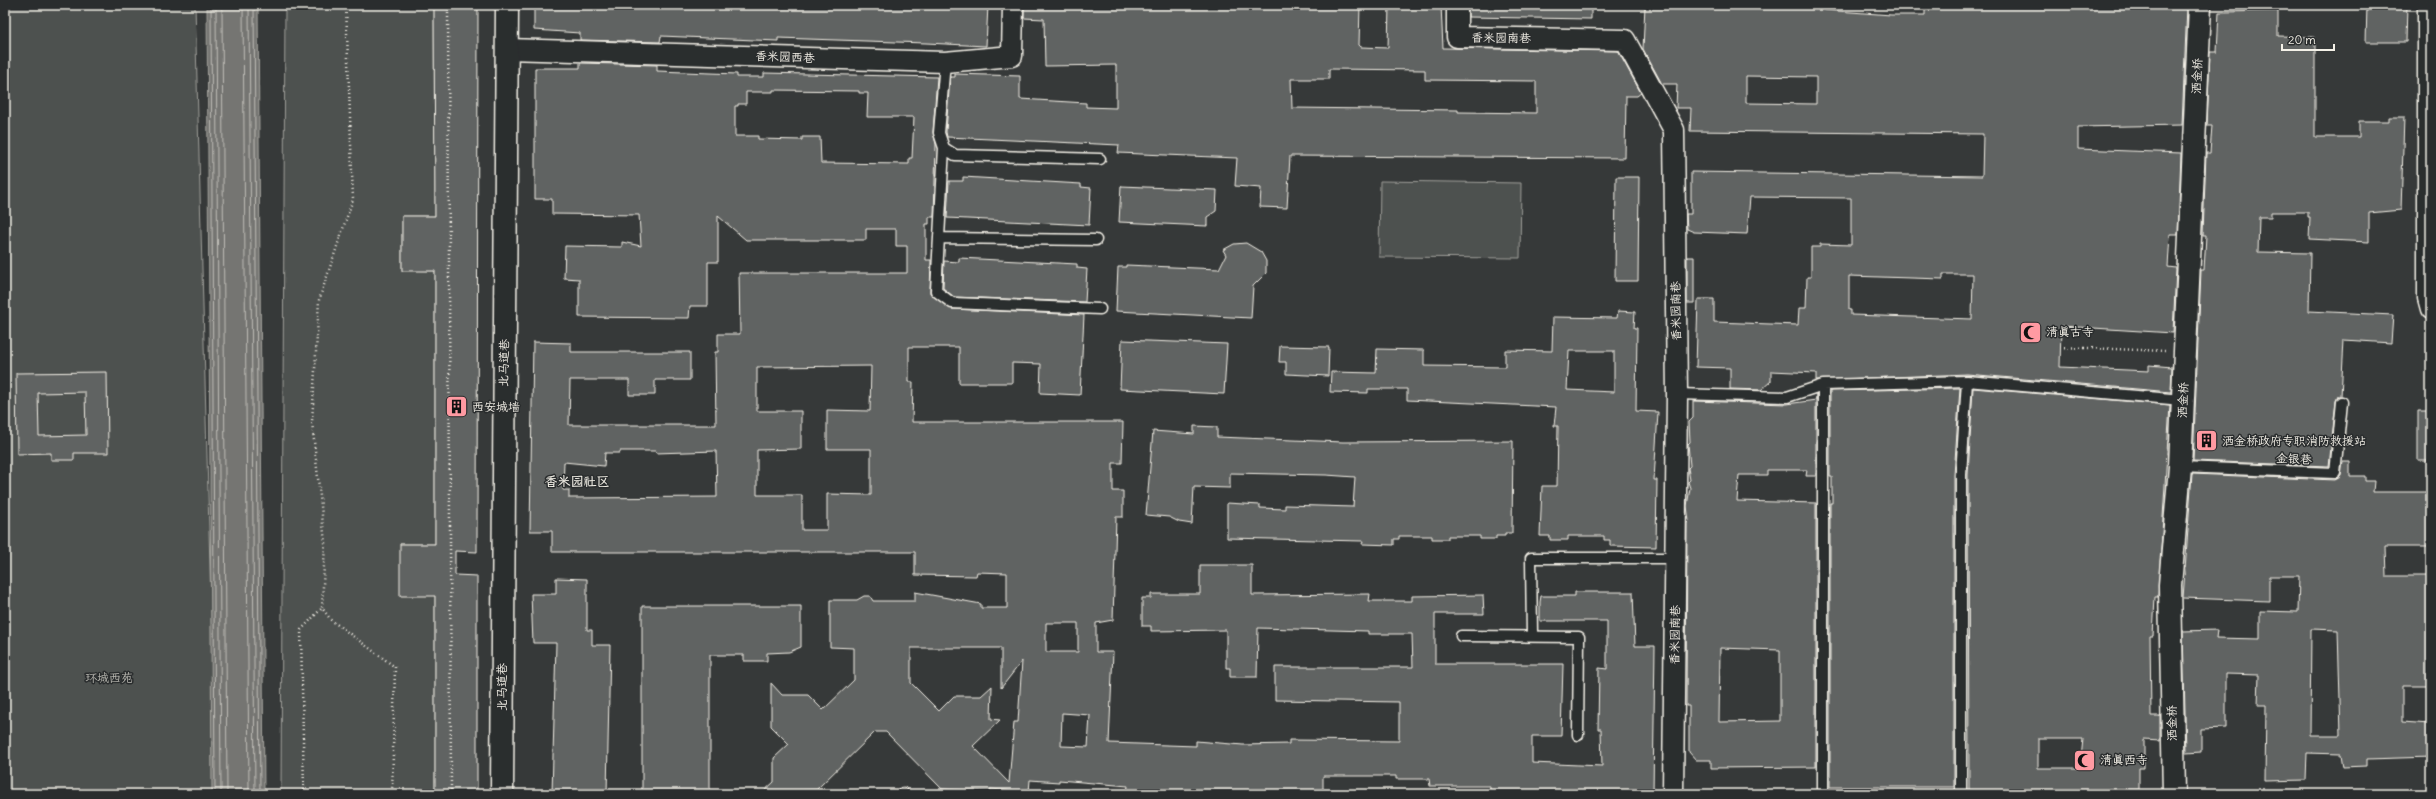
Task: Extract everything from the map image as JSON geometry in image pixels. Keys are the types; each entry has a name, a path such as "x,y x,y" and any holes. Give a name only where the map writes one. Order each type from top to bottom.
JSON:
{"street":[{"name":"北马道巷","path":"502,794 507,5"},
{"name":"香米园西巷","path":"507,49 945,62 1012,56 1013,5"},
{"name":"香米园南巷","path":"1457,5 1457,37 1626,40 1674,130 1677,394 1673,794"},
{"name":"洒金桥","path":"2174,794 2170,585 2180,467 2200,5"},
{"path":"2428,5 2428,298 2431,309"}],"lane":[{"path":"945,62 939,133 944,148 936,292 952,302 1100,309"},
{"path":"944,148 955,155 1100,159"},
{"path":"940,238 1096,240"},
{"path":"1677,394 1787,397 1823,385 1967,381 2182,400"},
{"path":"1962,794 1961,475 1967,381"},
{"path":"1823,385 1823,794"},
{"name":"金银巷","path":"2180,467 2335,473 2342,402"},
{"path":"1532,636 1531,558 1675,558"},
{"path":"1461,636 1579,636 1578,736"}],"path":[{"path":"304,794 301,630 322,608 326,543 312,422 319,300 353,199 346,5"},
{"path":"448,5 451,794"},
{"path":"2060,347 2185,352"},
{"path":"322,608 331,620 395,667 392,794"}],"green space":[{"name":"环城西苑","path":"5,5 195,5 216,794 5,794"},
{"path":"285,5 434,5 435,216 402,216 402,270 435,271 435,544 400,544 435,596 435,794 281,794"},
{"path":"1380,181 1521,183 1520,258 1379,257"}],"water":[{"path":"207,5 258,5 264,794 212,794"}],"building":[{"name":"西安城墙","path":"434,5 478,5 477,552 455,551 455,575 477,576 477,794 435,794 435,596 400,596 400,544 435,544 435,271 402,271 402,216 435,216"},
{"path":"534,5 988,5 986,46 778,38 778,41 661,36 660,42 580,40 580,33 534,30"},
{"path":"1024,5 1360,5 1359,45 1361,47 1388,48 1389,5 1441,5 1443,48 1618,51 1641,93 1637,96 1626,96 1625,158 1290,156 1287,208 1260,207 1261,188 1235,186 1237,158 1118,153 1119,145 947,137 946,132 950,77 955,77 955,74 1020,76 1020,99 1086,103 1086,107 1116,108 1116,65 1045,66 1044,19 1024,18","holes":["1329,69 1425,70 1425,80 1536,81 1536,113 1458,112 1458,110 1292,108 1291,79 1329,79"]},
{"path":"1468,5 1591,5 1591,19 1468,17"},
{"path":"1645,5 1797,5 1825,8 1824,10 1891,15 1925,15 1925,5 2187,5 2182,125 2078,127 2078,149 2181,153 2178,234 2170,234 2168,267 2176,268 2173,333 2061,326 2060,367 2149,371 2149,365 2172,367 2171,392 1967,374 1816,380 1816,373 1771,371 1771,381 1761,390 1730,389 1730,368 1696,367 1698,299 1714,299 1714,322 1798,325 1799,308 1806,308 1807,277 1811,277 1811,247 1820,247 1820,244 1851,245 1851,198 1750,197 1747,234 1694,232 1687,229 1686,214 1691,214 1691,172 1982,176 1983,134 1690,131 1691,108 1676,108 1677,84 1662,84 1643,49","holes":["1746,76 1816,77 1816,104 1746,103","1943,274 1973,274 1972,319 1851,315 1851,310 1849,310 1849,276 1943,279"]},
{"path":"2367,5 2407,5 2406,42 2366,42"},
{"path":"2278,11 2278,36 2315,37 2315,137 2359,137 2359,121 2388,121 2388,117 2404,117 2401,210 2369,213 2369,242 2309,239 2310,217 2308,217 2308,212 2271,212 2271,217 2259,217 2258,252 2310,253 2309,311 2393,315 2391,343 2344,340 2341,396 2338,396 2336,401 2329,466 2193,461 2201,270 2204,270 2206,235 2203,235 2206,153 2210,153 2212,125 2207,125 2210,52 2217,52 2219,12"},
{"path":"580,63 657,65 657,71 737,74 737,77 764,77 764,73 937,77 933,132 936,144 934,217 929,217 929,224 926,224 926,260 931,260 930,293 952,309 1084,315 1080,395 1040,393 1041,364 1012,363 1012,383 959,383 959,347 909,347 909,382 913,382 912,422 1123,422 1122,463 1113,463 1113,491 1123,491 1123,517 1116,517 1113,620 1096,623 1096,652 1113,652 1109,743 1196,746 1196,741 1243,745 1289,744 1289,740 1399,741 1399,702 1275,700 1275,667 1413,667 1412,634 1368,634 1368,631 1258,628 1257,677 1230,677 1230,668 1226,668 1226,630 1151,631 1151,626 1142,626 1142,598 1151,598 1151,594 1200,594 1200,565 1252,565 1252,595 1370,594 1369,601 1412,601 1412,596 1483,595 1484,614 1435,614 1435,664 1563,664 1561,736 1532,736 1532,763 1602,766 1601,729 1598,729 1599,668 1607,669 1607,621 1540,621 1541,596 1575,596 1575,592 1633,592 1635,646 1655,646 1653,794 1490,794 1490,786 1430,786 1429,779 1396,779 1396,776 1323,776 1323,794 1155,794 1127,792 1128,786 1059,780 1059,782 1030,780 1029,792 990,789 990,792 942,789 886,732 875,732 816,790 763,792 774,782 774,758 789,744 771,726 771,683 782,695 808,695 823,710 854,680 854,648 830,647 830,600 857,600 864,596 870,596 873,601 915,601 915,592 981,604 981,608 1007,608 1007,573 977,572 976,576 915,575 915,552 552,552 552,531 530,531 533,342 571,343 571,352 690,352 690,380 655,380 655,395 629,395 629,380 570,380 569,425 716,425 715,352 718,352 718,334 740,334 739,273 907,273 907,246 896,246 896,229 866,229 866,240 746,240 718,216 718,262 708,262 708,306 690,306 689,318 579,317 579,279 564,278 565,246 622,247 622,242 641,246 639,215 552,214 552,199 535,199 535,68 580,68","holes":["773,90 859,91 859,93 868,93 867,117 914,117 912,158 909,158 909,164 821,163 820,137 802,137 802,140 758,139 758,136 735,136 735,106 738,106 738,104 746,104 746,92 773,92","871,366 870,411 827,410 827,449 871,449 871,495 827,494 827,530 802,530 802,495 757,495 757,450 801,449 801,411 757,411 757,367","620,451 656,451 656,453 716,451 717,497 569,498 569,490 563,490 564,462 604,466 605,453 620,453","1046,623 1078,623 1078,652 1046,652","911,648 1001,648 1001,688 1022,661 1018,722 1014,722 1009,783 973,746 1000,720 991,719 992,686 981,696 954,696 939,711 911,683","1062,713 1090,715 1088,747 1061,746"]},
{"path":"963,177 1081,184 1081,187 1091,188 1089,225 947,218 949,181 963,181"},
{"path":"1616,177 1639,177 1638,281 1615,281"},
{"path":"1121,186 1217,190 1216,211 1207,217 1207,226 1119,222"},
{"path":"1246,243 1261,252 1266,261 1266,273 1253,286 1251,318 1116,311 1118,267 1126,267 1126,265 1219,269 1226,255 1223,250 1234,244"},
{"path":"1687,257 1694,257 1694,303 1687,303"},
{"path":"959,258 1077,264 1077,268 1087,269 1085,302 954,297 943,288 944,261 959,262"},
{"path":"1618,311 1635,312 1634,328 1637,328 1636,411 1658,412 1654,480 1657,480 1656,547 1610,546 1610,540 1604,540 1604,536 1568,536 1568,540 1550,540 1550,536 1540,536 1542,486 1557,486 1558,426 1554,426 1556,407 1407,400 1407,389 1368,389 1368,393 1330,392 1331,372 1376,373 1377,349 1424,350 1424,366 1505,367 1505,350 1552,351 1553,317 1617,318","holes":["1569,351 1614,351 1614,392 1567,390"]},
{"path":"1122,340 1227,344 1224,394 1120,389"},
{"path":"1280,346 1329,347 1328,376 1286,374 1286,362 1279,362"},
{"path":"107,372 108,453 74,453 74,460 51,460 51,453 17,454 16,373","holes":["85,392 86,435 39,436 38,393"]},
{"path":"1960,388 1954,475 1954,787 1830,787 1830,503 1832,503 1832,477 1830,477 1830,391"},
{"path":"1973,388 2170,405 2158,597 2155,597 2153,636 2150,636 2151,716 2160,716 2160,741 2144,740 2144,768 2139,768 2139,790 1969,791 1968,475","holes":["2038,739 2083,739 2080,768 2038,768"]},
{"path":"1816,400 1816,476 1806,476 1807,470 1767,470 1767,475 1739,475 1737,501 1816,503 1816,767 1711,768 1711,760 1696,760 1689,752 1689,706 1686,706 1687,523 1689,521 1687,506 1690,488 1688,482 1690,480 1688,468 1690,466 1688,444 1690,442 1689,422 1693,418 1693,401 1787,404","holes":["1720,648 1780,650 1780,721 1719,722"]},
{"path":"2418,411 2431,411 2431,460 2418,460"},
{"path":"1194,426 1217,427 1217,437 1343,442 1513,441 1512,533 1505,533 1505,536 1496,536 1496,539 1480,539 1480,536 1448,536 1448,539 1432,539 1432,536 1399,536 1399,539 1394,539 1394,545 1362,544 1363,541 1227,538 1227,503 1260,505 1260,508 1285,509 1285,505 1353,507 1355,477 1326,475 1230,473 1230,488 1194,487 1192,524 1179,522 1169,517 1146,515 1153,431 1194,434"},
{"path":"2343,462 2350,462 2350,476 2365,476 2365,481 2374,481 2373,492 2431,492 2431,547 2385,547 2386,576 2431,576 2431,686 2402,686 2402,722 2431,724 2431,757 2367,759 2367,766 2343,767 2341,754 2307,753 2306,780 2265,781 2266,705 2258,705 2259,675 2226,674 2226,728 2201,729 2201,752 2186,753 2183,631 2217,630 2216,638 2260,639 2260,611 2298,612 2299,576 2269,576 2269,601 2183,598 2192,474 2335,480 2341,476","holes":["2311,629 2338,630 2341,735 2310,735"]},
{"path":"556,578 587,579 587,630 592,630 592,645 610,645 607,794 552,794 556,643 533,643 531,594 556,594"},
{"path":"642,606 801,606 801,647 789,652 767,653 767,661 744,661 744,655 710,655 710,793 642,794"}],"place":[{"name":"清真古寺","path":"2030,332"},
{"name":"西安城墙","path":"456,407"},
{"name":"洒金桥政府专职消防救援站","path":"2207,441"},
{"name":"清真西寺","path":"2084,760"}],"district":[{"name":"香米园社区","path":"577,481"}]}
